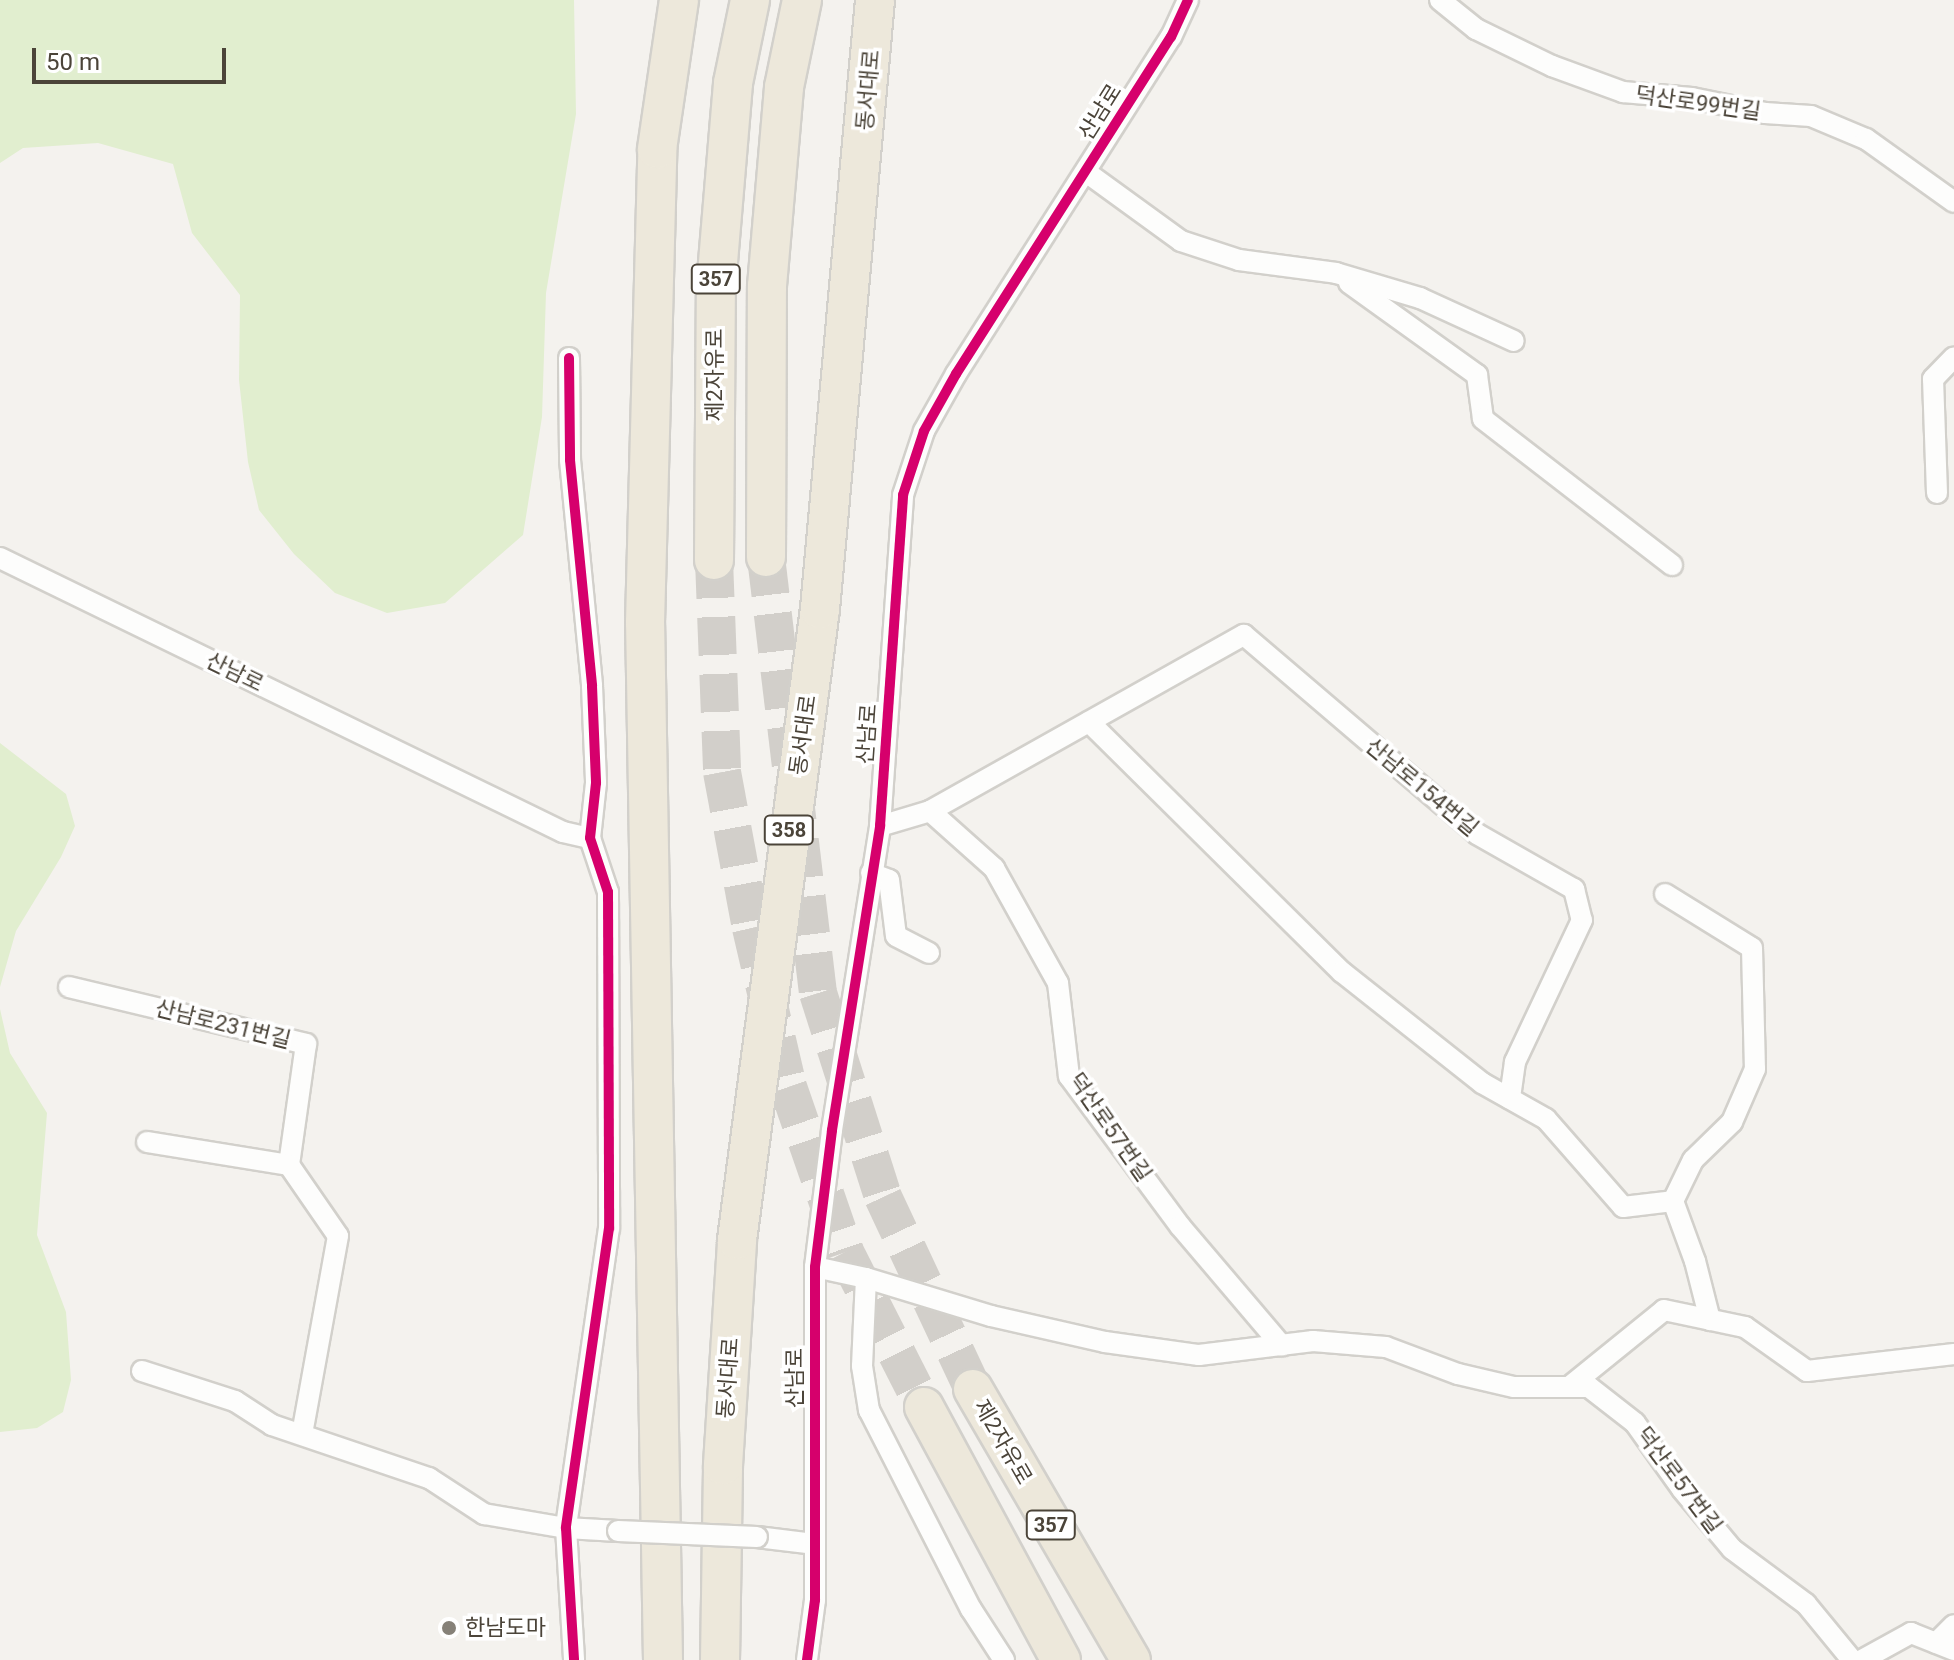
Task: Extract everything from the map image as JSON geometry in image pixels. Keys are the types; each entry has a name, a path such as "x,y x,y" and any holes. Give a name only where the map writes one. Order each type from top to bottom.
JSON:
{"highway":[{"path":"663,1660 645,623 657,149 679,0"},
{"name":"제2자유로","path":"714,560 716,286 733,83 750,0"},
{"name":"357","path":"766,557 767,286 784,87 802,0"},
{"name":"동서대로","path":"720,1660 723,1465 737,1240 820,609 875,0"},
{"name":"제2자유로","path":"973,1389 1131,1660"},
{"name":"357","path":"924,1407 1061,1660"},
{"path":"721,1577 737,1660"}],"street":[{"name":"산남로","path":"807,1660 815,1600 815,1267 832,1130 880,826 903,495 924,431 949,386 1171,37 1188,0"},
{"name":"덕산로99번길","path":"1440,0 1476,29 1552,66 1623,92 1692,98 1765,113 1811,116 1866,139 1954,202"},
{"name":"산남로","path":"1086,172 1181,241 1239,260 1336,273 1420,298 1514,341"},
{"path":"1336,273 1477,375 1483,419 1672,565"},
{"path":"1937,493 1933,379 1954,357"},
{"path":"569,358 570,460 592,686 596,783 590,838 608,892 609,1228 566,1528 574,1660"},
{"name":"산남로","path":"0,558 563,832 590,838"},
{"name":"산남로154번길","path":"880,826 930,811 1244,635 1477,834 1574,889 1582,920 1515,1062 1510,1099"},
{"path":"1089,722 1342,972 1482,1083 1546,1119 1623,1207 1673,1201"},
{"name":"덕산로57번길","path":"930,811 994,868 1058,983 1069,1076 1180,1226 1282,1346"},
{"path":"871,873 889,880 896,936 929,953"},
{"path":"1665,894 1752,948 1755,1069 1732,1122 1693,1160 1673,1201 1695,1261 1710,1320"},
{"name":"산남로231번길","path":"69,987 306,1044 289,1165"},
{"path":"147,1142 289,1165 338,1236 302,1435"},
{"name":"덕산로57번길","path":"815,1267 866,1278 991,1316 1105,1342 1199,1355 1313,1341 1386,1347 1458,1374 1514,1387 1589,1387 1635,1423 1682,1489 1732,1549 1806,1604 1852,1660"},
{"path":"866,1278 862,1366 869,1410 971,1609 1004,1660"},
{"path":"1569,1387 1664,1310 1745,1327 1807,1371 1954,1354"},
{"path":"142,1371 235,1401 272,1425 429,1478 484,1514 566,1528 757,1537 814,1544"},
{"path":"656,1660 662,1612"},
{"path":"1862,1660 1911,1633 1945,1646 1954,1625"}],"green space":[{"path":"0,0 574,0 576,114 546,293 542,417 523,535 445,603 387,613 335,593 294,554 259,510 248,462 239,380 240,295 192,233 173,164 98,143 23,148 0,163"},
{"path":"0,743 66,794 75,826 61,857 16,931 0,987"},
{"path":"0,1009 10,1053 47,1113 37,1235 66,1312 71,1380 63,1412 37,1428 0,1432"}],"tunnel":[{"path":"766,557 818,993 883,1197 973,1389"},
{"path":"714,560 722,772 751,928 788,1087 845,1252 924,1407"}],"cycle path":[{"path":"807,1660 815,1600 815,1267 832,1130 880,826 903,495 924,431 956,374 1171,37 1188,0"},
{"path":"569,358 570,460 592,686 596,783 590,838 608,892 609,1228 566,1528 574,1660"}],"place":[{"name":"한남도마","path":"449,1628"}]}
